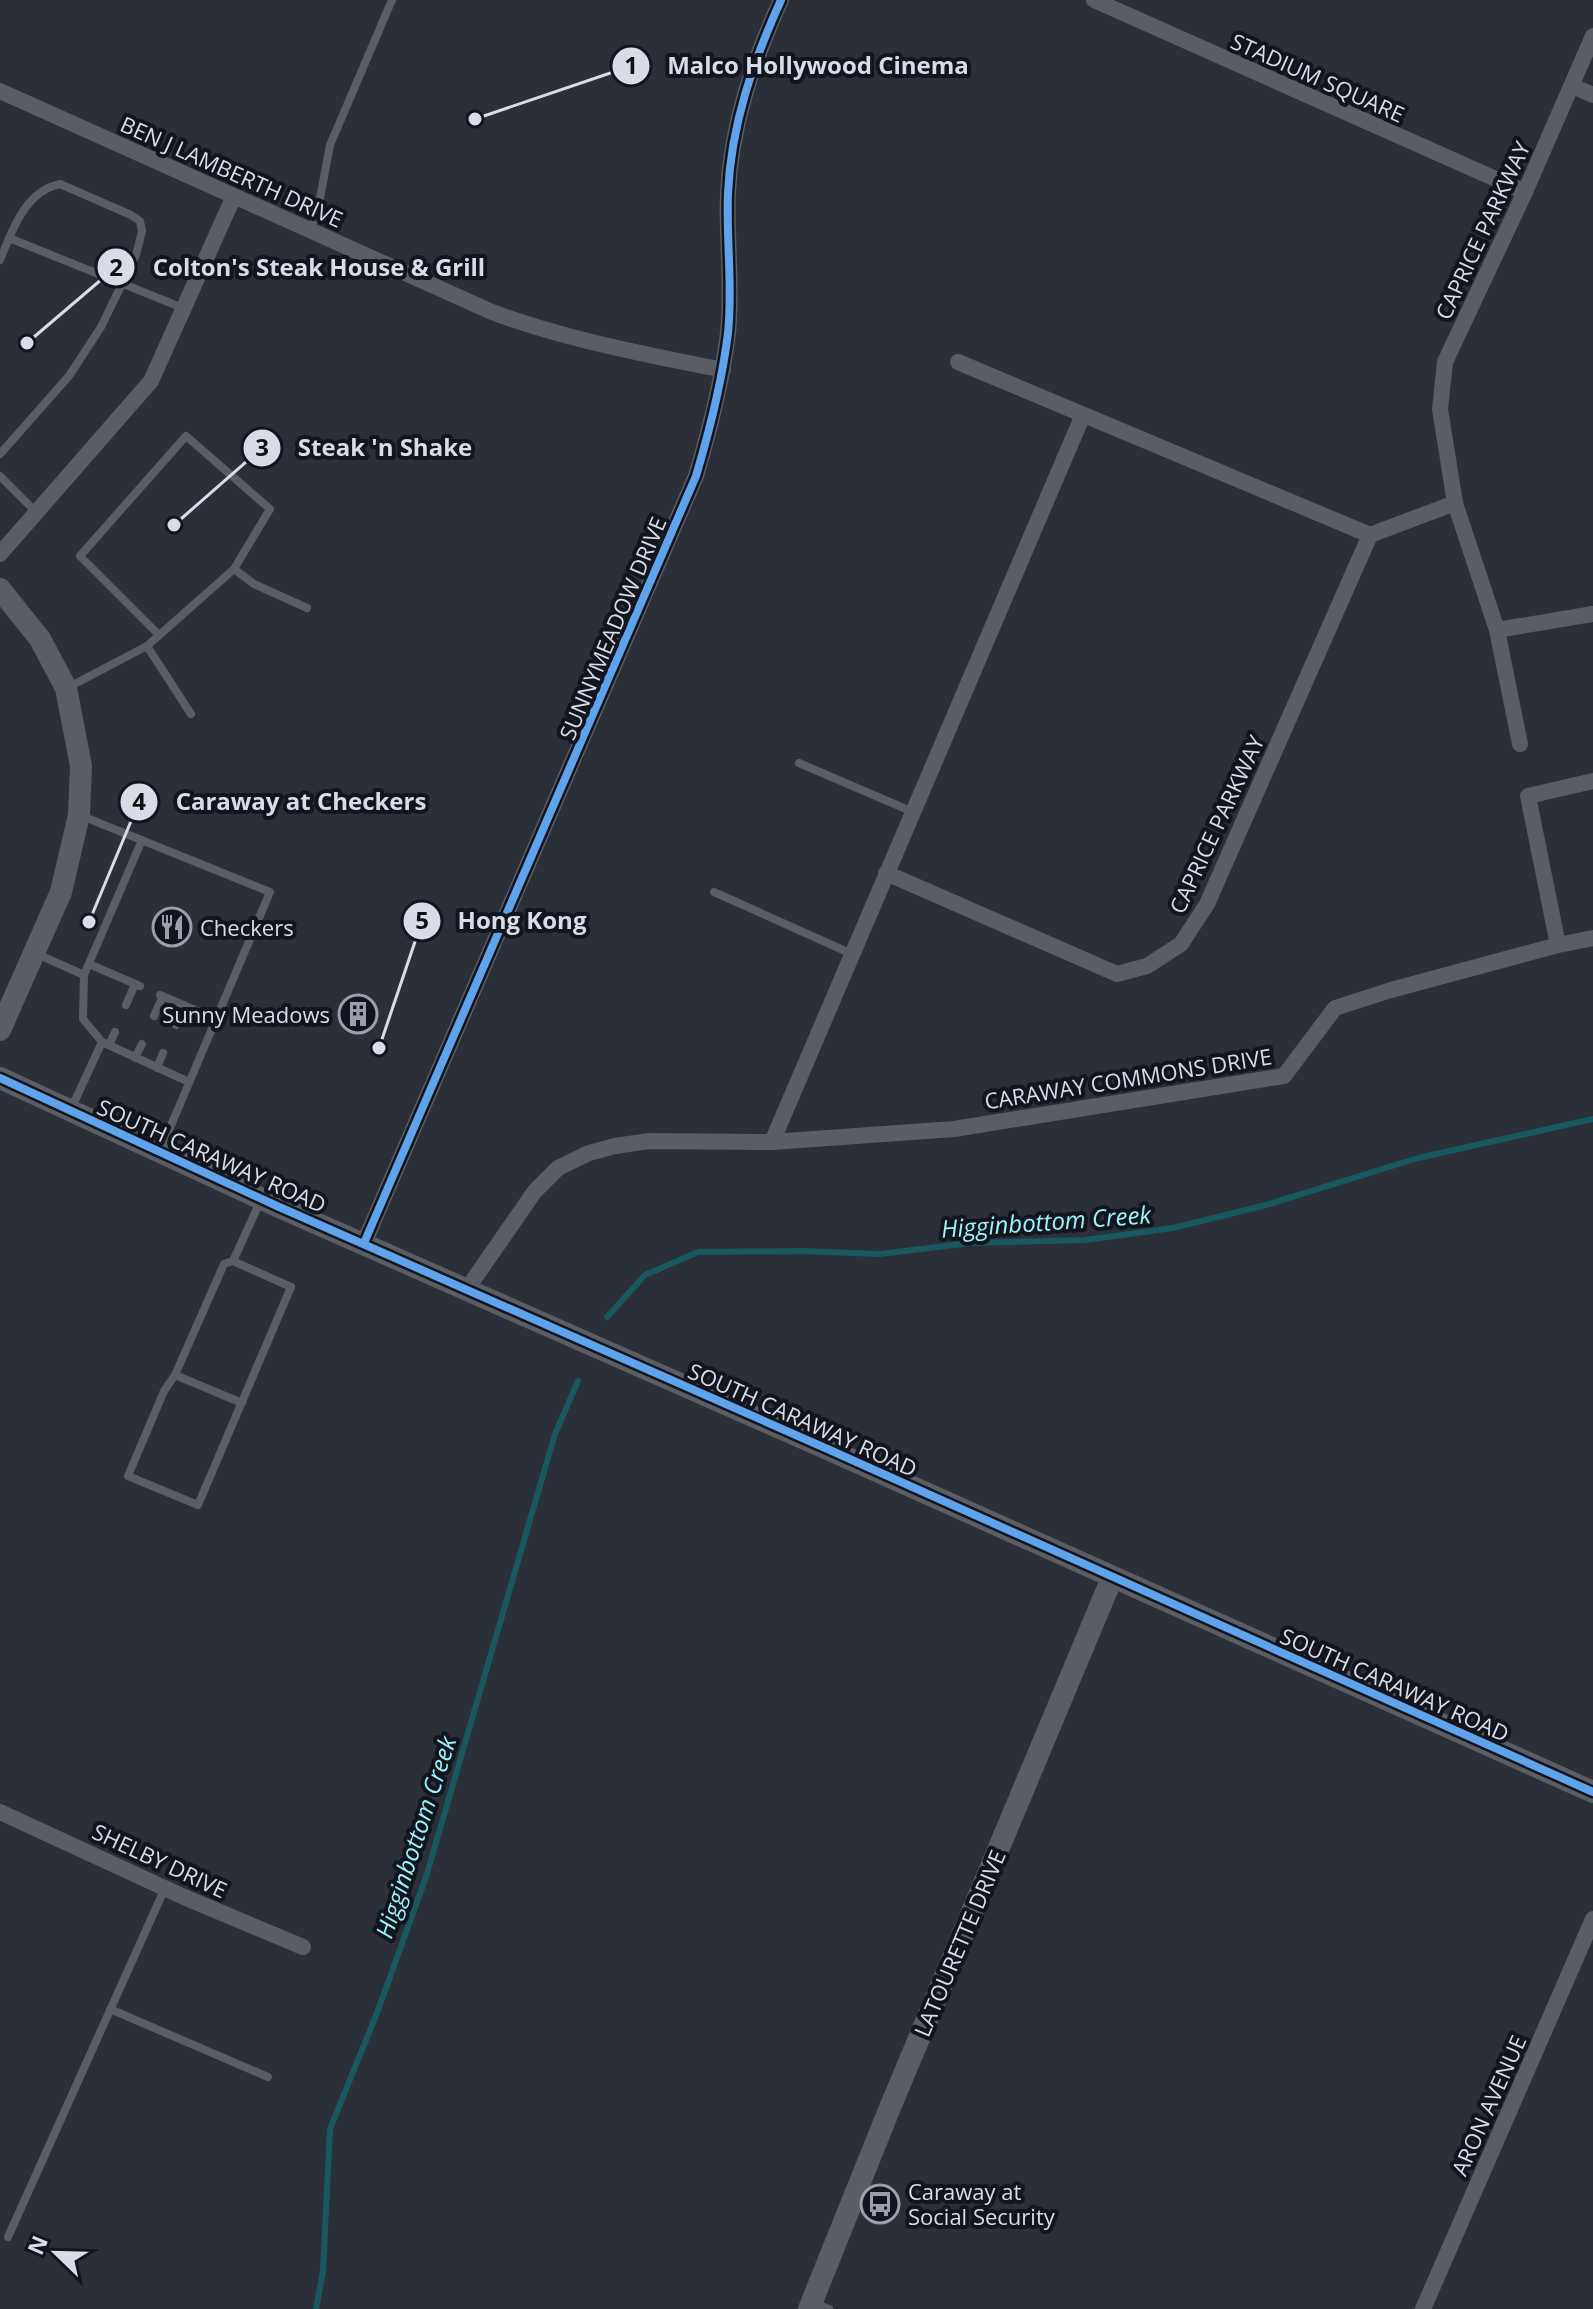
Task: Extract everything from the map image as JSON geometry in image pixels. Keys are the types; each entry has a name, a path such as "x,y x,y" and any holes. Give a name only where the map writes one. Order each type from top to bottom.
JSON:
{"street":[{"name":"SUNNYMEADOW DRIVE","path":"364,1243 696,476 723,370 728,330 730,163 746,87 781,0"},
{"name":"STADIUM SQUARE","path":"1094,0 1525,192"},
{"name":"CAPRICE PARKWAY","path":"1520,744 1497,630 1455,503 1440,409 1445,362 1525,192 1593,36"},
{"path":"1572,86 1593,95"},
{"name":"BEN J LAMBERTH DRIVE","path":"0,91 492,312 542,331 723,370"},
{"path":"0,554 151,381 234,196"},
{"path":"958,362 1370,535 1455,503"},
{"path":"467,1289 535,1191 558,1168 572,1160 615,1146 649,1141 772,1142 1083,415"},
{"name":"CAPRICE PARKWAY","path":"886,873 1117,974 1147,966 1181,944 1207,904 1370,535"},
{"path":"0,589 40,639 66,688 81,766 79,815 61,892 0,1030"},
{"path":"1497,630 1593,614"},
{"path":"1558,945 1528,796 1593,781"},
{"name":"CARAWAY COMMONS DRIVE","path":"772,1142 954,1129 1284,1076 1335,1008 1391,990 1593,938"},
{"name":"SOUTH CARAWAY ROAD","path":"0,1078 159,1153 1593,1792"},
{"name":"LATOURETTE DRIVE","path":"817,2307 889,2110 1112,1578"},
{"name":"SHELBY DRIVE","path":"0,1812 303,1947"},
{"name":"ARON AVENUE","path":"1423,2309 1593,1919"}],"lane":[{"path":"310,230 317,214 330,145 392,0"},
{"path":"0,260 27,204 51,186 60,184 140,221 142,231 136,255 101,327 69,376 0,454"},
{"path":"9,238 184,308"},
{"path":"66,688 147,646 234,569 270,509 186,436 80,556 159,635"},
{"path":"0,476 36,513"},
{"path":"234,569 254,584 307,608"},
{"path":"147,646 191,714"},
{"path":"799,763 913,812"},
{"path":"79,815 270,892 159,1153"},
{"path":"142,840 84,975 83,1019 106,1044 189,1082"},
{"path":"714,892 852,954"},
{"path":"34,953 84,975"},
{"path":"89,964 137,985 126,1005"},
{"path":"154,1016 162,995 216,1019"},
{"path":"176,1025 185,1006"},
{"path":"70,1111 115,1032"},
{"path":"135,1058 142,1044"},
{"path":"157,1068 163,1053"},
{"path":"233,1261 262,1199"},
{"path":"233,1261 291,1287 198,1505 128,1476 224,1264 233,1261"},
{"path":"175,1375 242,1403"},
{"path":"8,2237 165,1887"},
{"path":"110,2009 268,2077"}],"waterway":[{"name":"Higginbottom Creek","path":"607,1317 645,1275 698,1252 880,1254 970,1243 1085,1240 1173,1228 1266,1205 1418,1158 1593,1119"},
{"name":"Higginbottom Creek","path":"316,2309 323,2271 330,2129 377,2013 426,1877 555,1434 578,1381"}],"cycle path":[{"path":"364,1243 696,476 715,405 728,333 728,193 734,143 745,94 781,0"},
{"path":"0,1078 277,1206 1593,1792"}],"place":[{"name":"Malco Hollywood Cinema","path":"475,119"},
{"name":"Colton's Steak House & Grill","path":"27,343"},
{"name":"Steak 'n Shake","path":"174,525"},
{"name":"Caraway at Checkers","path":"89,922"},
{"name":"Checkers","path":"172,927"},
{"name":"Sunny Meadows","path":"358,1014"},
{"name":"Hong Kong","path":"379,1048"},
{"name":"Caraway at Social Security","path":"880,2204"}]}
